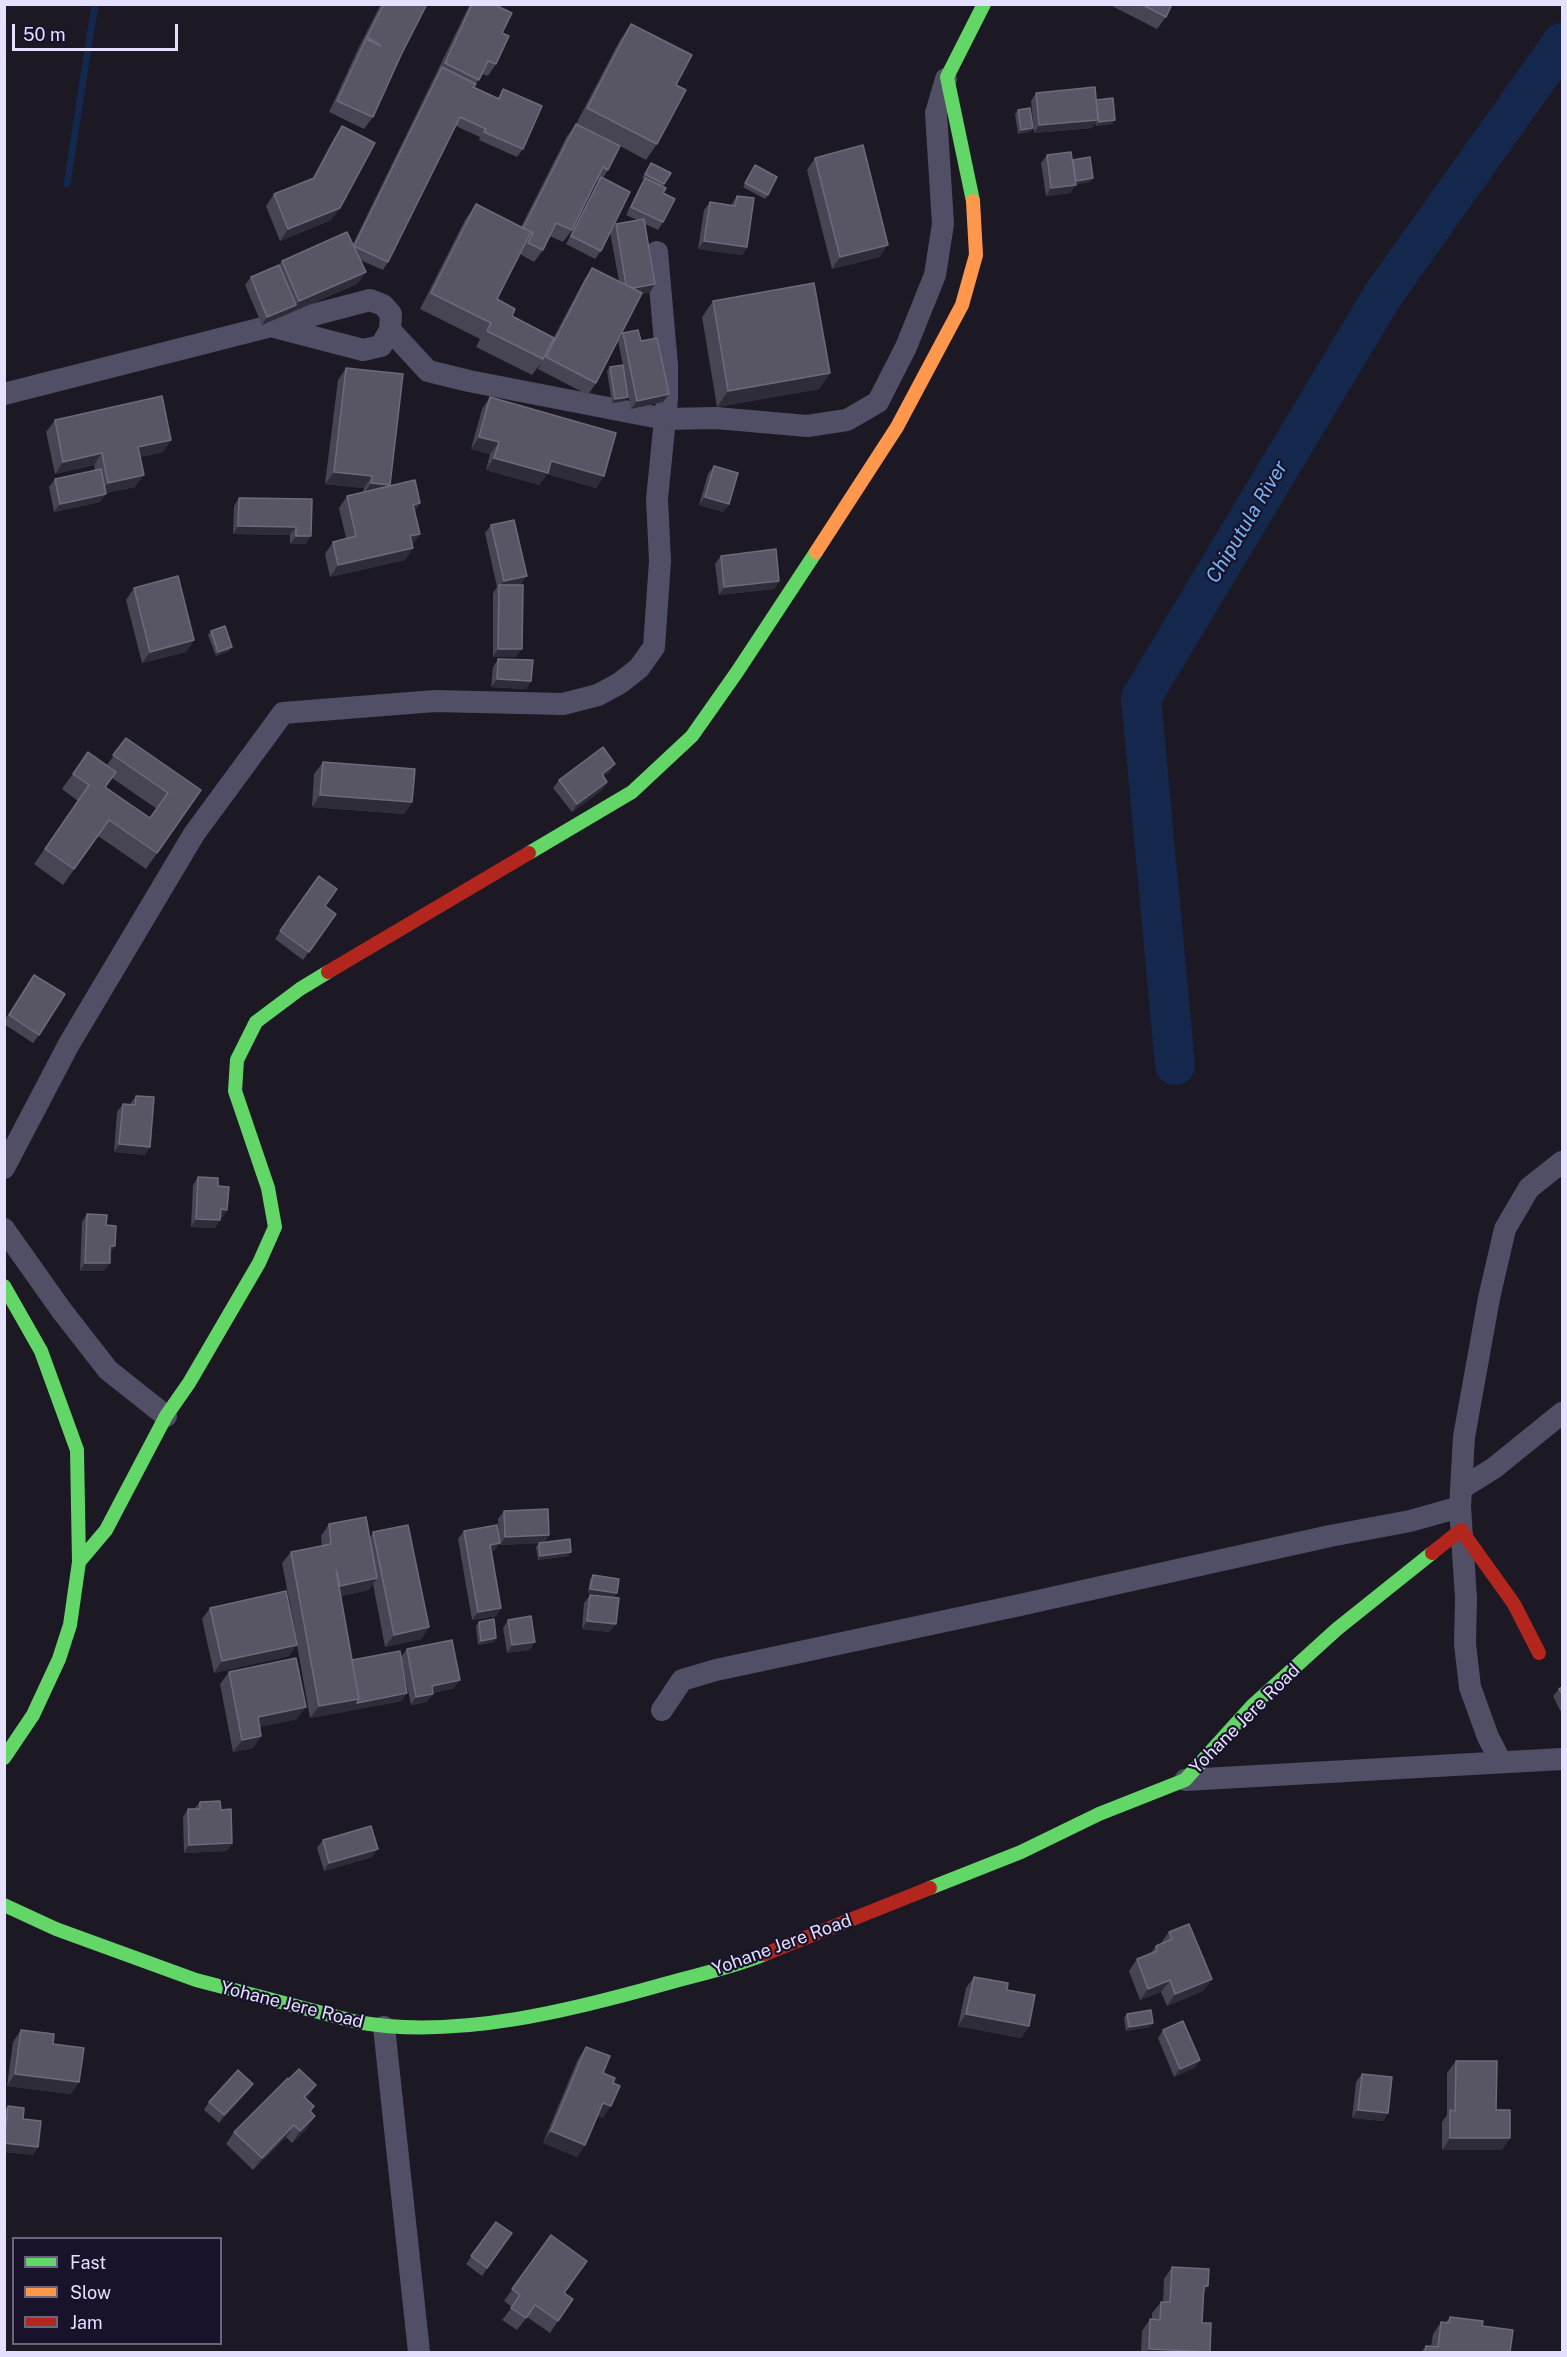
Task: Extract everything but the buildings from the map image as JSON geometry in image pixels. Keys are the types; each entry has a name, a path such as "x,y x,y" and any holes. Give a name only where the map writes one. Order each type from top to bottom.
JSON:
{"street":[{"path":"390,330 428,371 469,381 665,419 716,418 807,426 847,420 878,402 906,347 935,275 943,224 936,113 947,77 984,4"},
{"path":"79,1562 100,1539 166,1416 189,1383 259,1263 275,1227 268,1188 235,1091 237,1060 256,1022 300,989 632,792 692,736 737,672 897,428 962,305 976,255 973,195 947,77"},
{"path":"7,1159 69,1044 194,834 283,713 435,701 563,704 598,695 620,683 639,668 654,647 660,561 657,499 665,419 667,365 657,252"},
{"path":"4,394 370,300 383,305 391,314 390,330 381,346 363,350 272,326"},
{"path":"1501,1762 1488,1737 1470,1687 1465,1644 1466,1598 1461,1530 1464,1437 1489,1298 1506,1229 1529,1188 1563,1162"},
{"path":"4,1229 62,1311 108,1370 166,1416"},
{"path":"4,1286 41,1351 76,1450 79,1562 70,1625 59,1659 33,1715 4,1758"},
{"path":"662,1710 682,1680 716,1670 1330,1536 1410,1521 1461,1497 1563,1413"},
{"path":"1461,1530 1515,1603 1530,1628 1539,1653"},
{"name":"Yohane Jere Road","path":"4,1905 56,1929 196,1980 384,2027 452,2027 579,2008 753,1959 1021,1851 1099,1814 1185,1780 1252,1706 1320,1644 1461,1530"},
{"path":"1185,1780 1562,1760"},
{"path":"384,2027 419,2352"}],"waterway":[{"path":"67,184 95,4"},
{"name":"Chiputula River","path":"1175,1065 1141,698 1383,295 1562,43"}],"traffic: fast":[{"path":"973,201 947,77 984,4"},
{"path":"529,853 632,792 692,736 816,552"},
{"path":"79,1562 106,1530 166,1416 189,1383 259,1263 275,1227 268,1188 235,1091 237,1060 256,1022 300,989 328,972"},
{"path":"4,1286 41,1351 77,1450 79,1562 70,1625 59,1659 33,1715 4,1758"},
{"path":"930,1888 1021,1852 1099,1814 1185,1780 1252,1706 1337,1629 1432,1553"},
{"path":"4,1905 56,1929 196,1980 357,2022 395,2027 474,2025 554,2012 717,1970 765,1954"}],"traffic: slow":[{"path":"816,552 897,427 962,305 976,255 973,201"}],"traffic: jam":[{"path":"328,972 529,853"},
{"path":"1432,1553 1461,1530 1514,1604 1539,1653"},
{"path":"765,1954 930,1888"}]}
